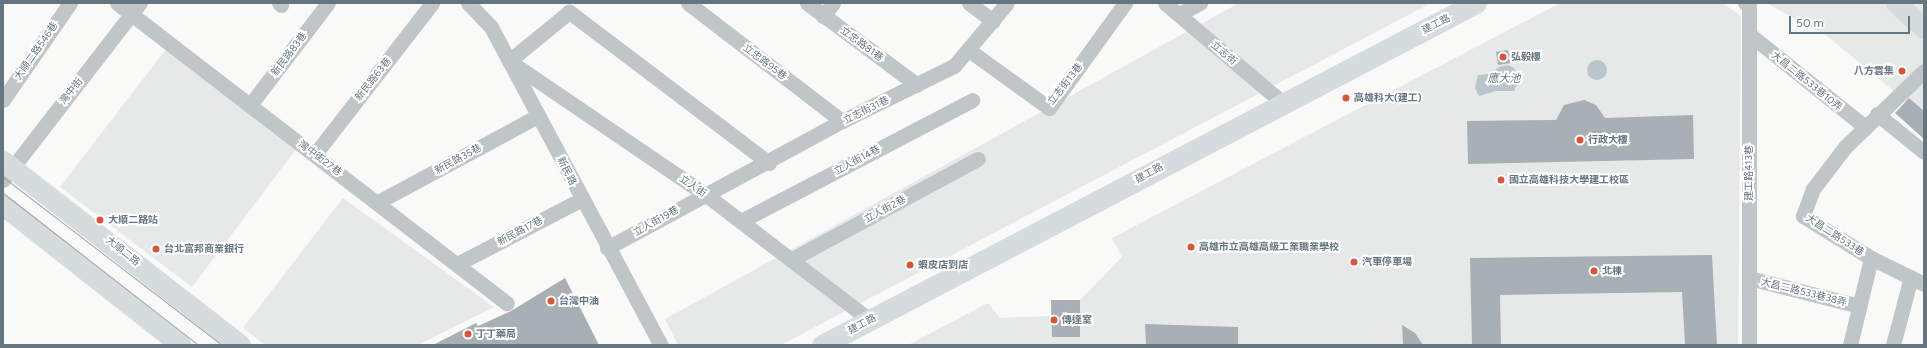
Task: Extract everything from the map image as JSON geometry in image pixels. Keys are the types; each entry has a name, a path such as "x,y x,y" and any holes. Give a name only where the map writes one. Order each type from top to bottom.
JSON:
{"street":[{"name":"大順二路546巷","path":"3,100 70,3"},
{"name":"灣中街27巷","path":"116,3 136,9 250,105 459,263 507,303"},
{"name":"新民路83巷","path":"250,105 328,3"},
{"name":"新民路63巷","path":"315,154 432,3"},
{"name":"立忠路95巷","path":"688,3 842,121"},
{"name":"立忠路81巷","path":"807,3 917,85"},
{"path":"823,16 833,3"},
{"path":"969,3 994,21"},
{"name":"立志街31巷","path":"705,194 769,163 842,121 954,66 970,51 1007,3"},
{"name":"立志街13巷","path":"970,51 1049,108 1125,3"},
{"name":"立志街","path":"1165,3 1283,103"},
{"path":"1179,14 1200,3"},
{"name":"建工路","path":"822,345 1476,3"},
{"name":"建工路413巷","path":"1745,3 1749,6 1749,345"},
{"path":"1896,3 1924,28"},
{"name":"新民路","path":"476,5 491,26 607,248 661,345"},
{"name":"灣中街","path":"6,169 136,9"},
{"path":"509,61 569,12 769,163"},
{"name":"大昌二路533巷10弄","path":"1749,34 1865,127"},
{"name":"立人街","path":"509,61 705,194 792,258 870,320"},
{"name":"大昌二路533巷","path":"1850,345 1870,258 1803,216 1813,189 1876,114 1924,71"},
{"name":"立人街14巷","path":"741,221 972,100"},
{"path":"1876,114 1924,152"},
{"name":"新民路35巷","path":"378,202 538,116"},
{"name":"立人街2巷","path":"792,258 978,159"},
{"name":"大順二路","path":"6,169 240,345"},
{"name":"立人街19巷","path":"607,248 705,194"},
{"name":"新民路17巷","path":"459,263 582,199"},
{"path":"3,205 181,345"},
{"path":"1870,258 1917,280 1893,345"},
{"name":"大昌二路533巷38弄","path":"1749,278 1860,306"}],"shaded area":[{"path":"1239,3 1431,3 781,345 678,345 665,319"},
{"name":"國立高雄科技大學建工校區","path":"1560,3 1723,3 1741,16 1738,345 908,345 988,303 1000,318 1051,316 1051,300 1080,300 1122,257 1112,238"},
{"path":"1766,3 1924,3 1924,116 1827,36"},
{"path":"173,40 303,140 192,287 60,187"},
{"path":"343,198 494,307 418,345 265,345 243,328"}],"water":[{"path":"1597,60 1604,63 1607,70 1604,77 1597,80 1590,77 1587,70 1590,63"},
{"name":"應大池","path":"1508,65 1514,68 1519,80 1514,91 1496,91 1479,96 1475,88 1478,75 1490,74 1499,67"}],"building":[{"name":"弘毅樓","path":"1508,50 1511,63 1498,65 1496,52"},
{"path":"1909,98 1924,111 1924,139 1895,113"},
{"name":"行政大樓","path":"1584,100 1596,105 1605,118 1693,115 1694,159 1468,164 1467,121 1556,120 1564,105"},
{"path":"1712,255 1717,345 1685,345 1682,292 1500,295 1501,345 1472,345 1470,258"},
{"name":"台灣中油","path":"565,278 599,345 433,345 476,323 478,326 511,311"},
{"name":"傳達室","path":"1051,300 1080,300 1080,337 1052,337"},
{"path":"1145,324 1238,327 1238,345 1146,345"},
{"path":"1402,325 1415,333 1423,345 1403,345"}],"tram line":[{"path":"3,177 222,345"},
{"path":"3,193 198,345"}],"place":[{"name":"弘毅樓","path":"1503,57"},
{"name":"八方雲集","path":"1902,71"},
{"name":"高雄科大(建工)","path":"1346,98"},
{"name":"行政大樓","path":"1580,140"},
{"name":"國立高雄科技大學建工校區","path":"1501,180"},
{"name":"大順二路站","path":"100,220"},
{"name":"高雄市立高雄高級工業職業學校","path":"1191,247"},
{"name":"台北富邦商業銀行","path":"156,249"},
{"name":"汽車停車場","path":"1354,262"},
{"name":"蝦皮店到店","path":"910,265"},
{"name":"北棟","path":"1594,271"},
{"name":"台灣中油","path":"551,301"},
{"name":"傳達室","path":"1054,320"},
{"name":"丁丁藥局","path":"468,334"}]}
